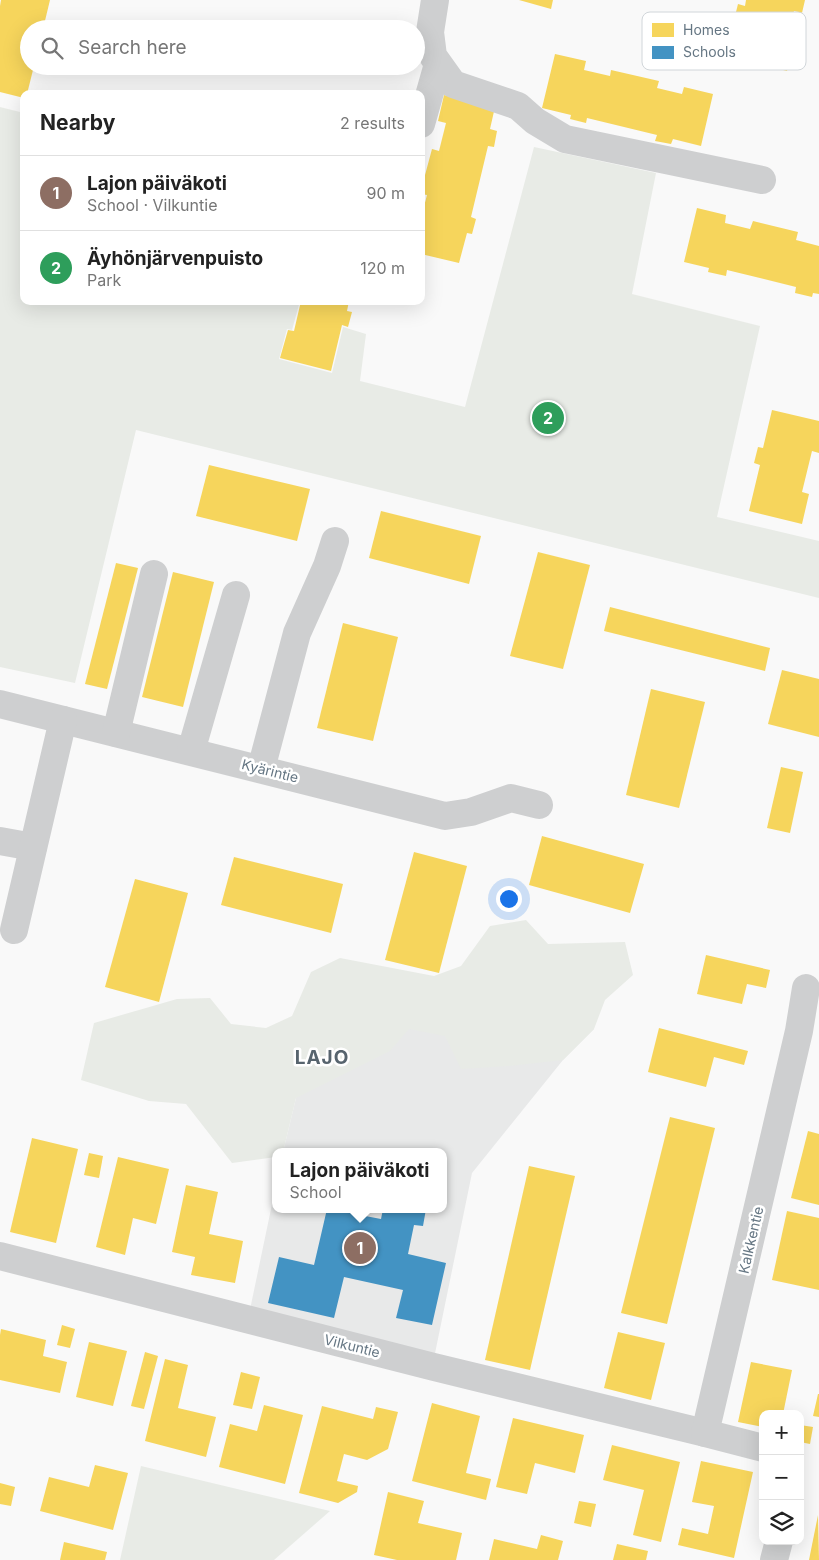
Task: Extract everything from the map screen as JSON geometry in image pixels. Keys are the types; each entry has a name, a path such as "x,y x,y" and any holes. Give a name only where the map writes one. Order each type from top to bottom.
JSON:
{"street":[{"path":"435,0 430,32 433,56 453,84 518,106 535,122 565,139 762,180"},
{"path":"425,110 438,64"},
{"path":"261,769 297,633 327,566 335,542"},
{"path":"116,733 154,574"},
{"path":"191,751 236,595"},
{"name":"Kyärintie","path":"0,704 446,816 471,812 511,798 539,804"},
{"path":"14,930 63,720"},
{"path":"0,842 33,847"},
{"name":"Kalkkentie","path":"705,1433 797,1041 806,988"},
{"name":"Vilkuntie","path":"0,1256 425,1365 705,1433"},
{"path":"705,1433 759,1447"},
{"path":"774,1560 778,1545"}],"shaded area":[{"path":"0,107 20,112 20,305 299,305 292,330 287,329 279,359 332,373 343,327 366,334 360,381 465,407 534,147 656,173 632,294 760,326 717,517 819,541 819,598 136,430 75,683 0,667"},
{"path":"526,920 548,944 625,942 633,975 605,1000 594,1029 563,1060 461,1069 445,1036 409,1029 390,1051 296,1098 284,1148 272,1148 272,1158 232,1163 186,1104 149,1101 81,1080 94,1023 177,999 210,998 231,1024 266,1028 292,1016 311,972 340,958 434,976 461,966 490,926"},
{"path":"326,992 594,1029 563,1060 472,1173 432,1368 247,1324 272,1204 272,1213 447,1213 447,1148 284,1148"},
{"path":"141,1466 330,1511 274,1560 120,1560"}],"building: Homes":[{"path":"1,0 50,0 45,20 20,20 20,75 32,75 28,90 20,90 20,97 0,92"},
{"path":"519,0 553,0 551,9"},
{"path":"746,0 805,0 802,12 736,12 738,4 745,6"},
{"path":"555,54 586,61 584,70 610,76 611,70 659,81 657,88 682,94 684,87 713,94 701,146 673,139 671,144 655,141 657,135 587,118 586,123 570,119 571,115 542,108"},
{"path":"444,95 495,107 490,129 497,131 494,147 488,146 471,217 476,219 472,234 467,233 459,263 425,255 425,203 427,195 425,195 425,175 432,149 439,151 446,123 438,121"},
{"path":"697,208 726,215 725,223 750,229 753,221 798,232 796,240 819,246 819,294 813,293 812,297 795,293 796,287 727,270 726,276 708,272 709,268 684,262"},
{"path":"300,305 348,305 347,311 352,312 348,327 342,325 331,371 280,358 288,330 294,331"},
{"path":"772,410 819,421 819,453 812,451 802,492 809,494 802,524 749,511 760,465 754,463 758,447 763,448"},
{"path":"209,465 310,489 297,541 196,516"},
{"path":"381,511 481,536 469,584 369,558"},
{"path":"538,552 590,565 563,669 510,656"},
{"path":"116,563 138,568 107,689 85,684"},
{"path":"173,572 214,582 183,707 142,697"},
{"path":"610,607 770,648 765,671 604,631"},
{"path":"343,623 398,637 373,741 317,728"},
{"path":"782,670 819,679 819,737 768,724"},
{"path":"651,689 705,702 679,808 626,795"},
{"path":"781,767 803,772 790,833 767,828"},
{"path":"542,836 644,864 630,913 529,885"},
{"path":"414,852 467,866 439,973 385,960"},
{"path":"234,857 343,884 331,933 221,905"},
{"path":"135,879 188,893 159,1002 105,987"},
{"path":"706,955 770,970 766,988 747,984 742,1004 697,994"},
{"path":"659,1028 748,1051 744,1065 714,1057 706,1087 648,1072"},
{"path":"670,1117 715,1128 667,1324 621,1313"},
{"path":"808,1131 819,1134 819,1205 791,1198"},
{"path":"32,1138 78,1149 56,1243 10,1232"},
{"path":"89,1153 103,1156 99,1178 84,1175"},
{"path":"118,1157 169,1169 156,1224 133,1218 125,1255 96,1247"},
{"path":"529,1166 575,1176 530,1370 485,1360"},
{"path":"186,1185 218,1192 209,1234 243,1241 235,1283 191,1275 195,1257 172,1252"},
{"path":"787,1211 819,1218 819,1290 772,1280"},
{"path":"62,1325 75,1329 70,1348 57,1345"},
{"path":"1,1329 46,1340 43,1356 67,1362 60,1393 0,1380"},
{"path":"618,1332 665,1343 651,1400 604,1388"},
{"path":"89,1342 127,1351 113,1406 76,1397"},
{"path":"145,1352 158,1356 144,1409 131,1406"},
{"path":"165,1359 188,1365 178,1408 216,1417 206,1457 145,1441"},
{"path":"751,1362 792,1370 784,1410 759,1410 759,1426 738,1422"},
{"path":"241,1372 260,1377 252,1409 233,1405"},
{"path":"819,1394 819,1417 813,1416"},
{"path":"432,1403 480,1416 466,1473 491,1479 486,1500 412,1481"},
{"path":"264,1405 303,1415 285,1484 219,1467 230,1424 257,1431"},
{"path":"322,1406 373,1419 376,1407 398,1412 388,1449 367,1460 344,1454 337,1481 358,1486 357,1492 338,1503 299,1493"},
{"path":"513,1418 584,1435 575,1473 535,1463 527,1494 496,1487"},
{"path":"804,1426 813,1427 810,1444 804,1443"},
{"path":"612,1445 680,1462 661,1542 633,1535 644,1490 603,1480"},
{"path":"701,1461 753,1472 734,1558 678,1545 682,1528 708,1534 714,1506 692,1502"},
{"path":"95,1465 128,1473 113,1530 40,1511 49,1477 89,1487"},
{"path":"0,1483 15,1487 11,1506 0,1504"},
{"path":"388,1492 424,1501 418,1523 462,1533 456,1560 397,1560 374,1555"},
{"path":"579,1501 596,1504 591,1527 574,1523"},
{"path":"818,1515 819,1560 809,1560"},
{"path":"541,1535 563,1541 558,1560 489,1560 494,1539 537,1549"},
{"path":"64,1542 107,1552 105,1560 60,1560"},
{"path":"617,1544 648,1551 646,1560 613,1560"}],"building: Schools":[{"path":"326,1213 360,1213 360,1215 381,1219 382,1213 425,1213 423,1226 414,1225 408,1254 446,1263 432,1325 396,1318 403,1290 344,1277 334,1318 268,1303 279,1257 314,1265"}],"place":[{"name":"Äyhönjärvenpuisto","path":"548,418"},
{"name":"Lajon päiväkoti","path":"360,1248"}],"district":[{"name":"LAJO","path":"322,1057"}]}
